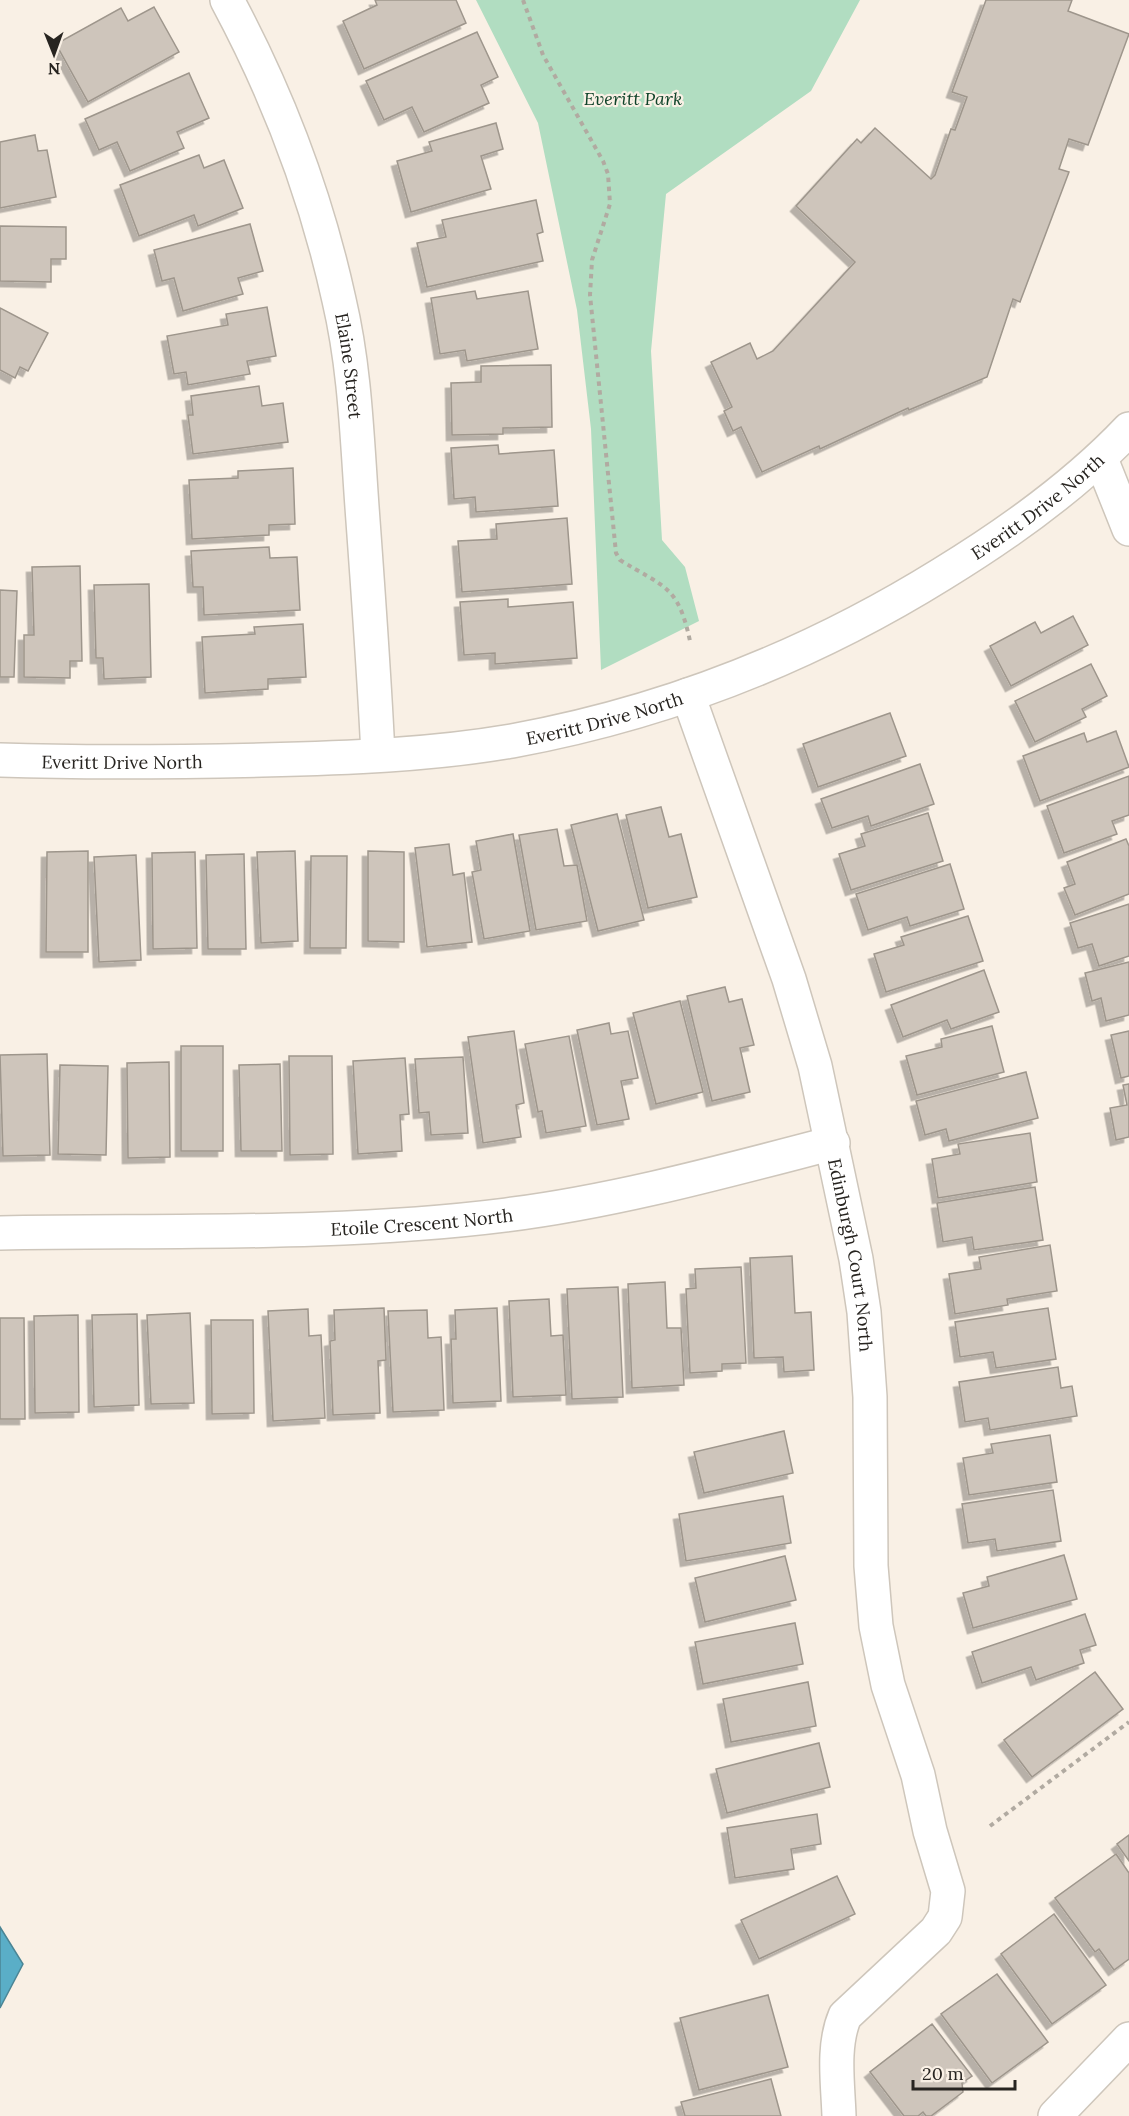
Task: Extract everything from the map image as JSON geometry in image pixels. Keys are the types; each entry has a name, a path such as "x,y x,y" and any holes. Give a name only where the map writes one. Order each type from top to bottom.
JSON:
{"street":[{"name":"Elaine Street","path":"227,0 268,80 291,138 312,199 340,302 357,420 378,755"},
{"name":"Everitt Drive North","path":"0,760 147,762 378,755 510,741 604,720 771,665 867,619 979,551 1101,459 1129,429"},
{"path":"1101,459 1129,529"},
{"name":"Edinburgh Court North","path":"688,694 789,980 815,1066 833,1143 864,1312 871,1418 871,1566 876,1626 888,1685 918,1775 930,1831 948,1891 945,1917 923,1944 870,1989 845,2016 839,2030 838,2042 839,2116"},
{"name":"Etoile Crescent North","path":"0,1233 368,1227 451,1221 553,1209 640,1193 833,1143"},
{"path":"1055,2116 1129,2039"}],"path":[{"path":"524,0 543,54 603,161 609,182 610,204 592,260 591,295 616,553 620,560 666,588 674,596 684,613 690,641"},
{"path":"990,1826 1129,1722"}],"green space":[{"name":"Everitt Park","path":"476,0 860,0 811,91 666,194 651,351 662,540 685,567 699,621 601,670 591,429 577,310 538,123"}],"water":[{"path":"0,1927 23,1964 0,2008"}],"building":[{"path":"375,0 456,0 466,23 364,69 343,21 377,5"},
{"path":"986,0 1072,0 1068,11 1129,34 1088,145 1069,139 1059,169 1069,172 1020,302 1013,299 987,377 909,410 908,408 820,449 819,446 762,472 741,427 733,431 724,411 732,407 711,362 750,343 757,359 773,351 855,262 796,206 857,139 861,143 875,128 931,179 935,175 951,129 955,130 967,97 952,92"},
{"path":"154,7 179,52 88,102 56,44 121,8 128,21"},
{"path":"477,32 498,77 481,85 489,103 424,132 412,107 384,120 366,81"},
{"path":"189,73 209,118 177,132 184,148 130,171 117,142 99,150 85,119"},
{"path":"496,123 503,149 481,156 491,189 411,212 397,161 432,151 429,142"},
{"path":"35,135 38,151 47,150 56,197 0,208 0,142"},
{"path":"199,155 204,168 224,160 243,208 198,226 194,215 139,236 120,185"},
{"path":"536,200 543,232 537,234 543,261 427,287 417,243 446,237 442,220"},
{"path":"250,224 263,271 238,278 243,294 183,311 174,278 162,281 154,250"},
{"path":"0,226 66,227 66,259 51,259 51,282 0,281"},
{"path":"475,291 477,299 528,291 538,349 467,361 465,350 440,354 431,298"},
{"path":"267,307 276,356 247,361 250,374 188,385 186,372 174,374 167,336 228,325 226,314"},
{"path":"0,308 48,333 28,371 20,367 15,378 0,370"},
{"path":"551,365 552,427 503,428 503,434 452,435 451,383 481,382 481,366"},
{"path":"259,386 262,406 283,403 288,442 193,454 188,415 193,415 191,396"},
{"path":"498,445 499,454 554,450 558,506 476,512 475,497 454,499 451,448"},
{"path":"293,468 295,524 269,525 269,535 192,539 189,480 238,478 238,471"},
{"path":"567,518 572,584 462,592 458,541 497,539 496,524"},
{"path":"269,547 270,558 297,557 300,610 204,615 203,587 193,587 191,551"},
{"path":"80,566 82,661 70,661 70,678 24,677 24,635 34,635 32,567"},
{"path":"149,584 151,677 104,679 103,658 96,658 94,585"},
{"path":"0,590 17,591 14,677 0,677"},
{"path":"508,599 508,607 573,602 577,658 495,664 495,653 464,655 460,602"},
{"path":"1073,616 1088,645 1011,686 990,646 1035,622 1041,633"},
{"path":"303,624 306,677 268,679 268,689 205,693 202,637 255,634 254,627"},
{"path":"1091,664 1107,696 1082,709 1086,717 1035,742 1015,701"},
{"path":"890,713 906,756 818,787 803,744"},
{"path":"1116,731 1129,767 1040,801 1023,756 1084,733 1087,742"},
{"path":"920,764 934,804 871,826 868,816 832,828 821,799"},
{"path":"1129,776 1129,815 1112,821 1117,834 1064,853 1047,806"},
{"path":"661,807 669,837 681,834 697,897 648,908 626,815"},
{"path":"928,813 943,861 851,890 839,854 865,846 861,834"},
{"path":"617,814 644,920 598,931 571,825"},
{"path":"557,829 564,866 577,865 587,921 536,930 519,835"},
{"path":"513,834 530,931 484,939 472,872 481,870 476,841"},
{"path":"1126,839 1129,846 1129,894 1075,915 1064,888 1075,884 1067,862"},
{"path":"449,844 453,875 464,873 472,942 427,947 415,848"},
{"path":"88,851 88,952 46,952 47,852"},
{"path":"295,851 298,941 261,943 257,852"},
{"path":"368,851 404,852 404,942 368,941"},
{"path":"195,852 197,948 153,949 152,853"},
{"path":"244,854 246,949 208,949 206,855"},
{"path":"136,855 141,960 99,962 94,857"},
{"path":"311,856 347,856 346,948 310,948"},
{"path":"950,864 964,909 910,926 907,917 868,930 856,894"},
{"path":"1129,904 1129,956 1099,966 1092,944 1078,948 1070,923"},
{"path":"968,916 983,961 886,992 874,954 904,945 901,937"},
{"path":"1129,962 1129,1015 1106,1021 1101,998 1092,1001 1085,973"},
{"path":"984,970 999,1012 951,1029 947,1020 903,1037 891,1005"},
{"path":"725,987 729,1002 742,999 754,1045 740,1048 750,1092 712,1101 687,996"},
{"path":"680,1001 703,1092 656,1104 633,1013"},
{"path":"609,1023 611,1034 628,1031 638,1078 621,1081 629,1119 597,1125 577,1030"},
{"path":"992,1026 1004,1072 917,1095 906,1056 942,1047 941,1039"},
{"path":"514,1031 524,1103 516,1105 521,1137 483,1143 468,1037"},
{"path":"1129,1031 1129,1076 1121,1078 1111,1035"},
{"path":"569,1036 586,1126 546,1133 542,1111 538,1112 525,1044"},
{"path":"181,1046 223,1046 223,1151 181,1151"},
{"path":"47,1054 50,1155 3,1156 0,1055"},
{"path":"289,1056 332,1056 333,1154 290,1155"},
{"path":"463,1057 468,1133 431,1135 429,1112 419,1113 415,1059"},
{"path":"405,1058 409,1114 400,1115 402,1151 358,1154 353,1061"},
{"path":"169,1062 170,1157 128,1158 127,1063"},
{"path":"280,1064 282,1151 241,1151 239,1065"},
{"path":"60,1065 108,1066 106,1155 58,1154"},
{"path":"1026,1072 1038,1118 949,1141 946,1129 925,1135 916,1101"},
{"path":"1129,1084 1129,1137 1116,1140 1110,1108 1127,1105 1123,1085"},
{"path":"1030,1133 1037,1182 938,1198 932,1159 960,1154 958,1144"},
{"path":"1035,1187 1043,1240 974,1250 972,1237 943,1242 937,1203"},
{"path":"1050,1245 1057,1291 1007,1299 1008,1305 955,1314 949,1274 981,1269 979,1257"},
{"path":"792,1256 795,1313 811,1312 814,1370 784,1372 783,1357 754,1358 750,1258"},
{"path":"741,1267 746,1363 722,1364 722,1371 690,1373 686,1289 696,1288 695,1269"},
{"path":"665,1282 667,1328 681,1328 684,1385 632,1388 628,1284"},
{"path":"618,1287 623,1397 572,1399 567,1289"},
{"path":"549,1299 551,1336 563,1335 566,1395 513,1397 509,1301"},
{"path":"384,1308 386,1360 378,1361 380,1413 333,1415 330,1341 335,1340 334,1310"},
{"path":"497,1308 501,1401 453,1403 451,1339 456,1339 455,1310"},
{"path":"1048,1308 1056,1359 996,1368 993,1352 960,1357 955,1322"},
{"path":"308,1309 309,1336 321,1335 325,1418 273,1421 268,1311"},
{"path":"427,1310 428,1338 441,1337 444,1410 393,1412 388,1311"},
{"path":"190,1313 194,1403 151,1404 147,1315"},
{"path":"137,1314 139,1405 94,1407 92,1315"},
{"path":"78,1315 79,1412 35,1413 34,1316"},
{"path":"0,1318 24,1318 25,1419 0,1419"},
{"path":"211,1320 253,1320 254,1413 212,1414"},
{"path":"1058,1367 1061,1388 1072,1386 1077,1416 990,1430 988,1418 965,1422 959,1382"},
{"path":"784,1431 793,1473 704,1493 694,1452"},
{"path":"1050,1435 1057,1482 969,1495 963,1458 993,1453 991,1444"},
{"path":"1053,1490 1061,1541 997,1551 995,1539 968,1543 962,1504"},
{"path":"783,1496 791,1543 686,1561 679,1514"},
{"path":"1064,1555 1077,1599 973,1628 963,1593 989,1586 987,1577"},
{"path":"785,1556 796,1600 705,1622 695,1578"},
{"path":"1085,1614 1096,1645 1080,1650 1084,1663 1036,1680 1031,1667 982,1683 972,1652"},
{"path":"795,1623 803,1664 703,1684 695,1642"},
{"path":"1095,1672 1123,1709 1032,1777 1004,1740"},
{"path":"808,1682 816,1726 731,1742 723,1699"},
{"path":"819,1743 830,1787 727,1813 716,1769"},
{"path":"817,1814 821,1844 791,1849 794,1869 735,1878 727,1828"},
{"path":"1129,1835 1129,1861 1117,1844"},
{"path":"1116,1854 1129,1873 1129,1959 1114,1970 1099,1949 1095,1952 1055,1898"},
{"path":"837,1876 855,1914 759,1959 741,1920"},
{"path":"1054,1914 1106,1985 1052,2024 1001,1954"},
{"path":"997,1974 1048,2042 992,2083 941,2014"},
{"path":"768,1995 788,2067 699,2090 680,2018"},
{"path":"932,2024 972,2076 962,2083 963,2092 931,2116 926,2116 923,2112 918,2116 904,2116 870,2072"},
{"path":"771,2079 781,2116 685,2116 681,2102"}]}
